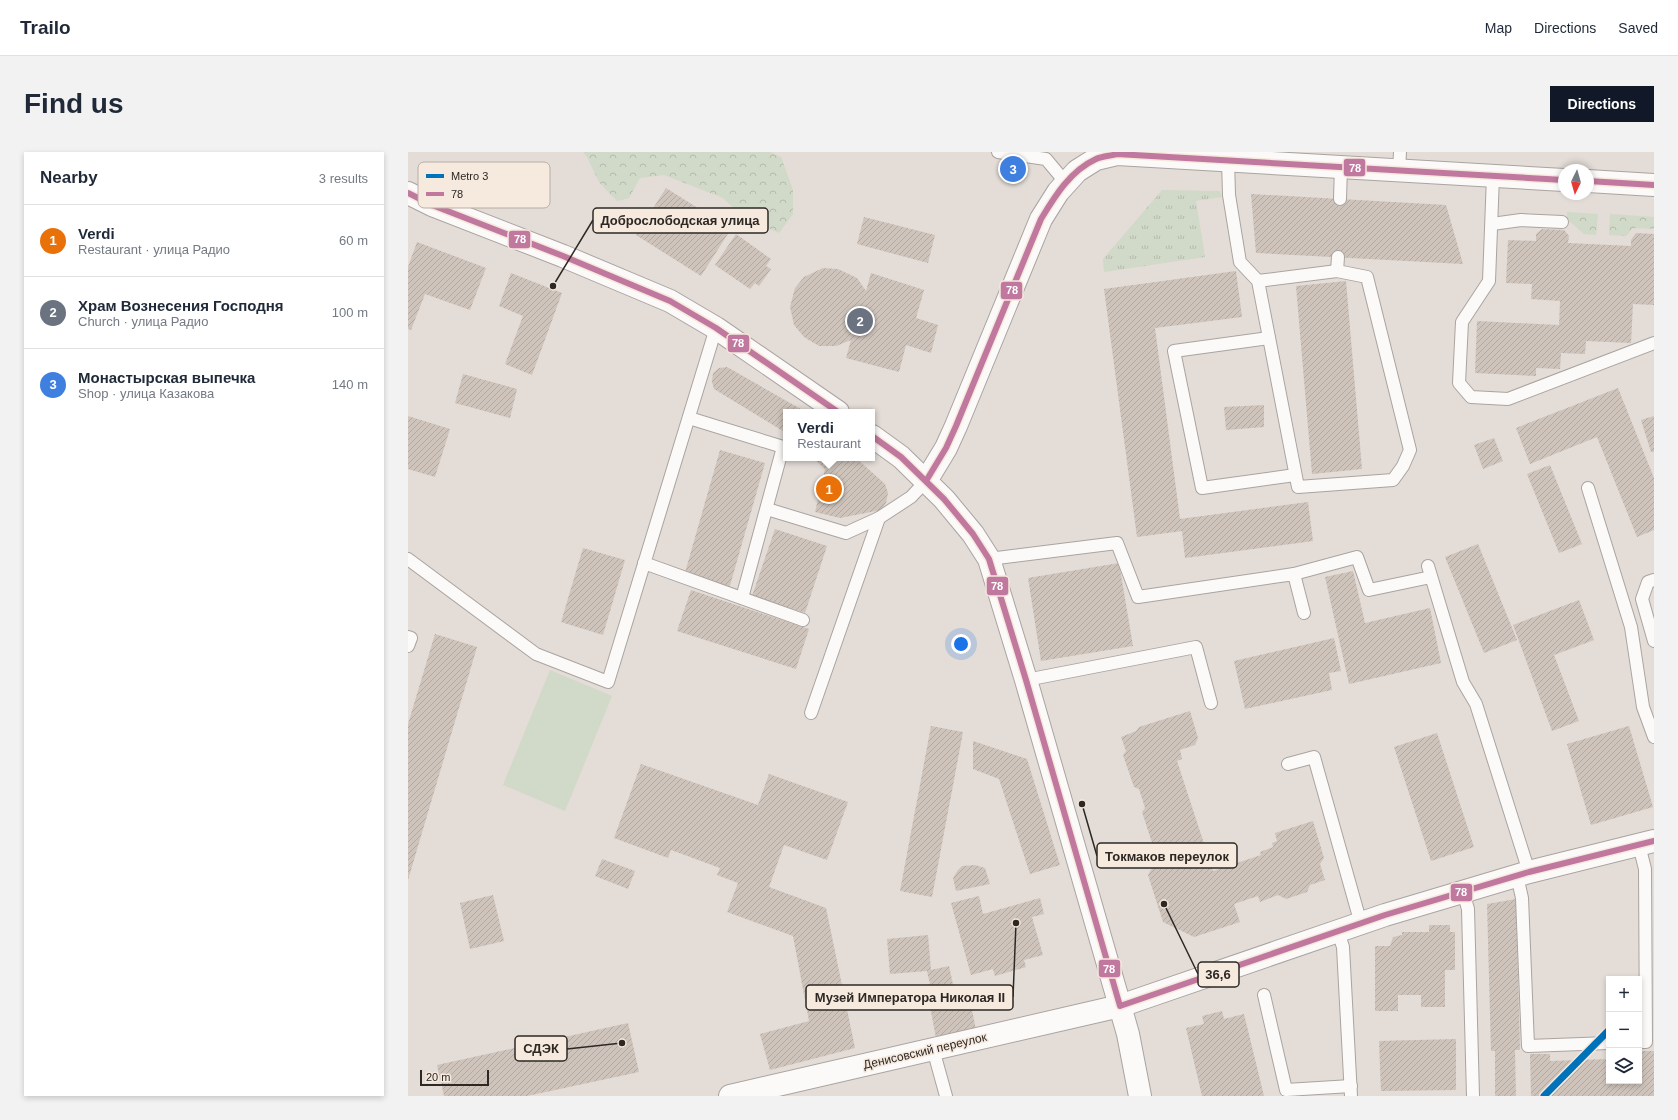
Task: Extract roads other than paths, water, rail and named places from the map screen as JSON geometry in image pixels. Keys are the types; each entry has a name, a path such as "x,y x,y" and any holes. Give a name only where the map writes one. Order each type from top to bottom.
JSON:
{"street":[{"path":"926,481 946,448 956,426 1041,219 1058,192 1066,183 1077,171 1096,159 1117,154 1153,154 1228,160 1341,166 1400,161 1493,176 1558,180"},
{"path":"1594,181 1654,185"},
{"path":"408,193 418,198"},
{"path":"440,208 563,256 670,301 716,328 834,409"},
{"path":"875,438 901,457 944,499 973,534 989,559 1026,680 1128,1034 1140,1096"},
{"name":"Денисовский переулок","path":"730,1096 1120,1006 1361,924 1463,892 1523,874 1646,843"}],"lane":[{"path":"998,152 1046,159 1066,183"},
{"path":"1228,160 1228,196 1240,262 1258,281 1298,487 1394,480 1403,466 1410,450 1368,278 1337,271 1258,281"},
{"path":"1340,199 1341,166"},
{"path":"1493,176 1489,282 1462,322 1459,383 1472,397 1508,399 1654,343"},
{"path":"1492,224 1521,220 1562,222"},
{"path":"1337,271 1338,257"},
{"path":"408,559 536,654 608,682 716,328"},
{"path":"1269,338 1174,351 1202,488 1295,475"},
{"path":"689,418 783,447 742,598"},
{"path":"767,509 846,533 879,518 911,498 926,481"},
{"path":"1588,488 1631,627 1643,707 1654,737"},
{"path":"811,713 879,518"},
{"path":"989,559 1117,543 1138,597 1294,574 1357,557 1369,590 1430,572 1463,682 1476,704 1523,874 1522,898 1528,1046 1606,1043"},
{"path":"644,563 803,620"},
{"path":"1294,574 1304,613"},
{"path":"1654,580 1648,582 1642,599 1654,641"},
{"path":"408,637 411,638 408,646"},
{"path":"1026,680 1196,647 1211,703"},
{"path":"1288,764 1314,757 1361,924"},
{"path":"1642,1042 1646,1042 1646,843"},
{"path":"1463,892 1468,909 1473,1096"},
{"path":"1264,995 1286,1090 1351,1091 1343,947 1338,932"},
{"path":"933,1049 946,1096"}],"metro line":[{"name":"3","path":"1544,1096 1606,1033"}],"place":[{"name":"Монастырская выпечка","path":"1013,169"},
{"name":"Доброслободская улица","path":"553,286"},
{"name":"Храм Вознесения Господня","path":"860,321"},
{"name":"Verdi","path":"829,489"},
{"name":"Токмаков переулок","path":"1082,804"},
{"name":"36,6","path":"1164,904"},
{"name":"Музей Императора Николая II","path":"1016,923"},
{"name":"СДЭК","path":"622,1043"}]}
